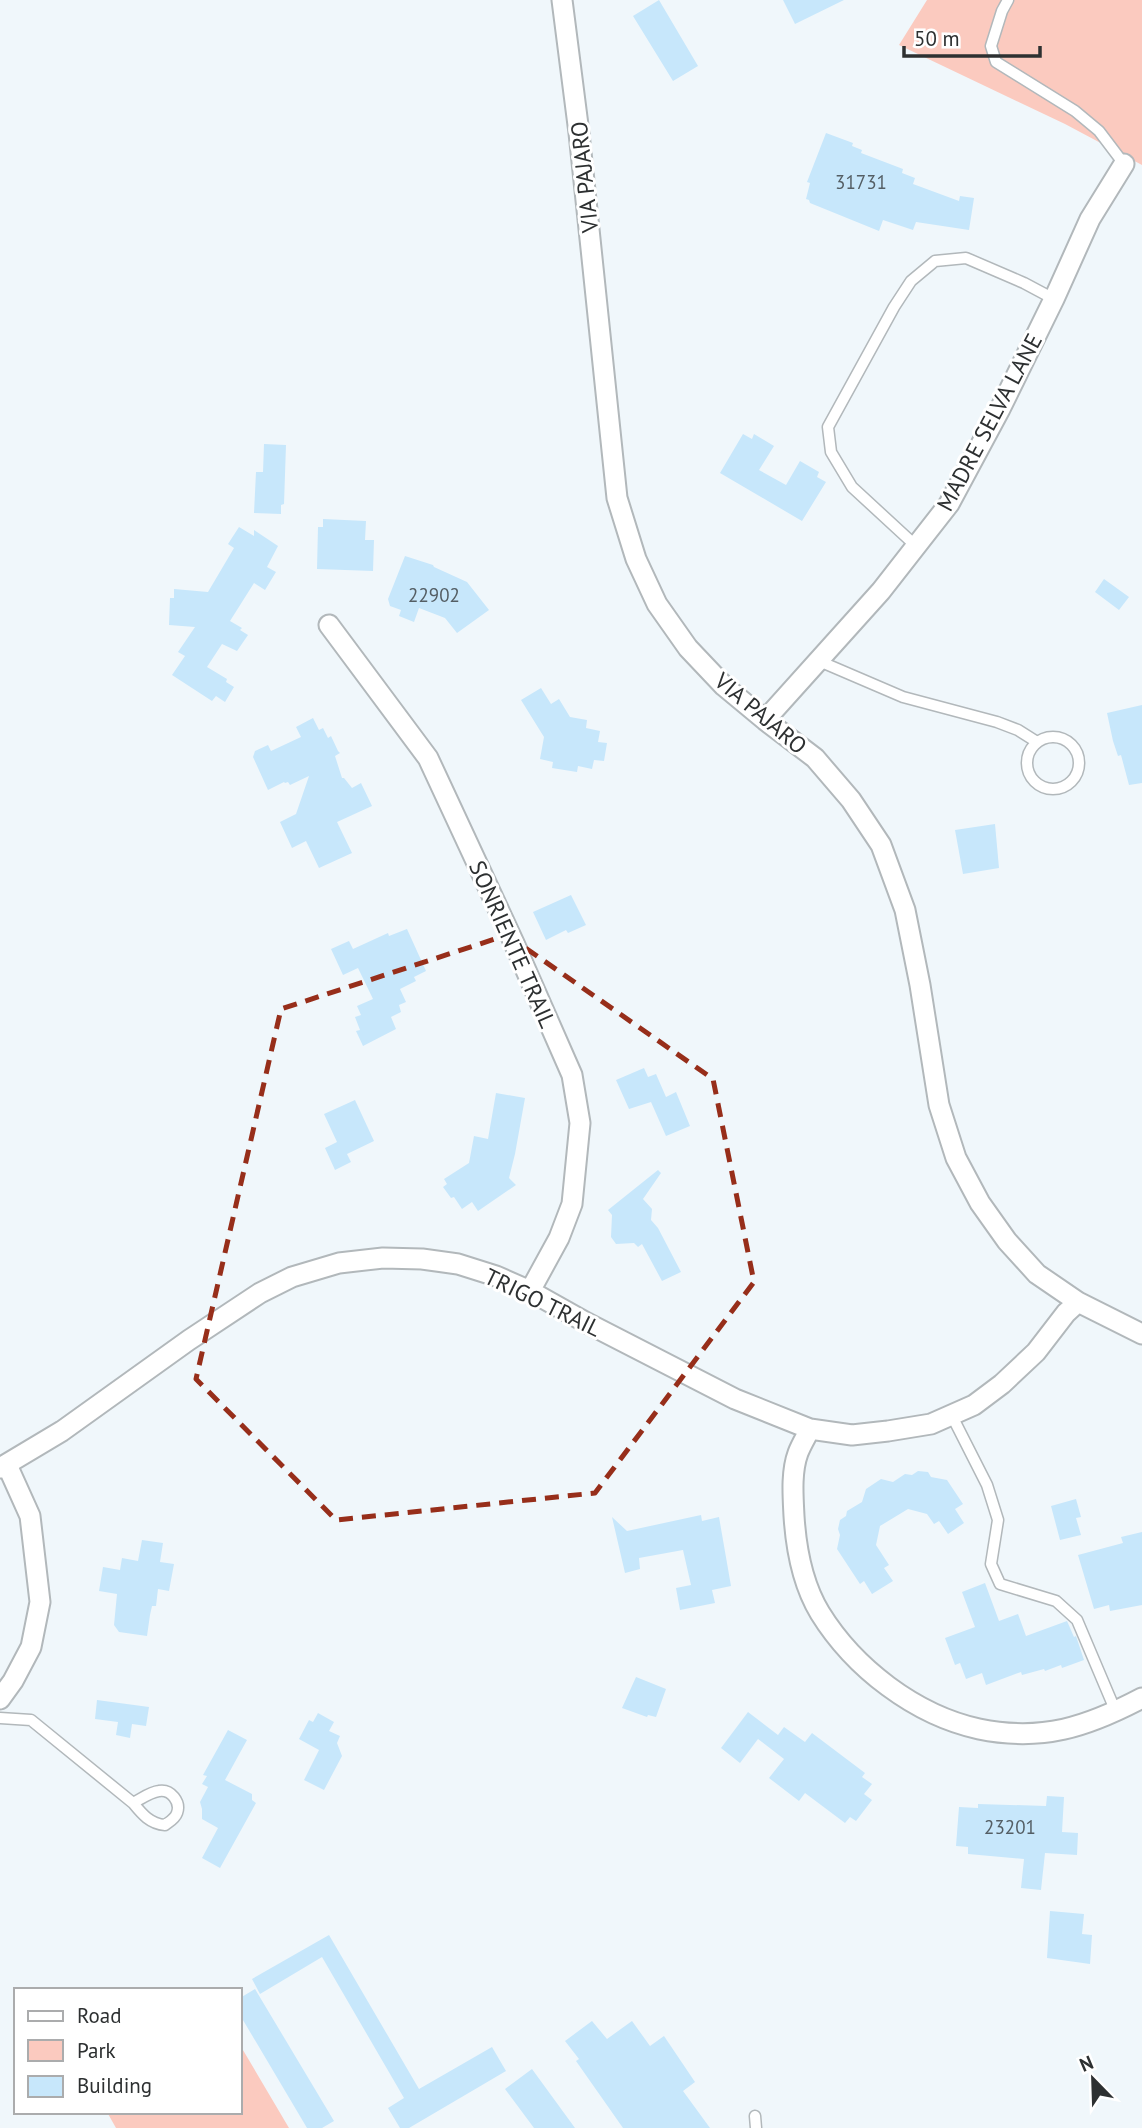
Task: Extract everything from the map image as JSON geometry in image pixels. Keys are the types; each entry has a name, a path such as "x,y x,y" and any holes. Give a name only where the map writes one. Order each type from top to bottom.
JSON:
{"street":[{"name":"VIA PAJARO","path":"562,0 581,146 617,498 636,559 657,604 688,648 724,686 815,758 851,800 881,845 905,911 939,1105 956,1158 980,1203 1007,1241 1037,1274 1078,1303 1142,1334"},
{"name":"MADRE SELVA LANE","path":"765,720 881,591 949,504 1000,409 1090,219 1124,164"},
{"name":"SONRIENTE TRAIL","path":"329,625 428,758 572,1075 580,1123 572,1204 559,1238 530,1291"},
{"name":"TRIGO TRAIL","path":"4,1467 62,1431 260,1293 292,1277 339,1263 383,1258 422,1259 458,1264 496,1276 530,1291 735,1399 810,1429 852,1435 931,1423 974,1405 1002,1384 1036,1352 1066,1313 1078,1303"},
{"path":"810,1429 798,1454 793,1475 795,1533 800,1559 808,1587 820,1612 836,1635 874,1676 922,1708 978,1728 1007,1732 1032,1733 1086,1725 1142,1699"},
{"path":"0,1699 31,1647 40,1602 30,1516 4,1467"}],"lane":[{"path":"1008,0 991,46 996,62 1075,111 1099,131 1124,164"},
{"path":"916,546 852,487 831,453 828,427 894,307 911,281 935,261 966,258 1054,299"},
{"path":"819,661 903,697 997,722 1018,730 1037,742"},
{"path":"1056,737 1066,740 1073,747 1079,766 1069,783 1049,789 1032,779 1027,759 1037,742 1056,737"},
{"path":"952,1416 987,1485 998,1520 991,1564 1000,1584 1056,1601 1077,1620 1116,1712"},
{"path":"0,1718 31,1720 155,1824 165,1825 177,1813 178,1804 168,1791 160,1790 133,1803"},
{"path":"755,2116 756,2128"}],"highlighted area":[{"path":"507,935 713,1079 754,1282 595,1493 336,1520 196,1379 281,1009"}],"green space":[{"path":"927,0 1142,0 1142,165 1065,124 899,45"},
{"path":"242,2048 289,2128 116,2128 108,2114 242,2114"}],"building":[{"path":"659,0 698,66 673,81 633,16"},
{"path":"783,0 844,0 795,24"},
{"path":"826,133 853,143 852,146 862,150 861,153 903,169 902,173 915,178 913,184 959,201 960,196 974,198 969,230 916,222 913,230 883,220 879,231 810,203 806,199 810,183 807,182"},
{"path":"743,434 752,439 754,434 774,446 759,470 786,485 800,461 819,472 817,477 826,482 802,521 720,473"},
{"path":"264,444 286,445 284,504 281,505 281,514 254,513 256,472 263,472"},
{"path":"323,519 366,521 365,540 374,540 373,571 317,569 318,527 323,527"},
{"path":"239,527 254,536 254,530 278,546 267,567 276,572 265,590 254,583 230,621 248,635 237,651 222,644 207,667 227,679 226,682 234,687 225,702 216,696 212,701 172,675 185,656 178,652 195,627 169,625 170,598 174,598 174,589 208,592 234,548 228,544"},
{"path":"405,556 433,565 467,582 489,610 457,633 445,618 419,608 414,622 399,616 401,610 390,606 388,599"},
{"path":"1104,579 1129,597 1119,610 1095,592"},
{"path":"541,688 551,704 559,699 570,717 587,720 586,728 600,731 598,742 607,743 604,761 594,760 592,769 578,766 577,772 552,768 553,762 540,759 544,737 521,700"},
{"path":"1142,705 1142,783 1129,785 1121,755 1118,756 1113,741 1107,713"},
{"path":"313,718 319,730 323,728 328,738 331,736 340,753 335,756 342,778 352,788 361,783 372,806 337,822 352,853 319,868 306,841 292,848 280,822 296,814 309,776 290,785 284,782 268,790 253,757 255,751 268,745 271,751 301,737 296,727"},
{"path":"995,824 999,868 963,874 955,830"},
{"path":"571,895 586,925 568,933 566,930 546,940 533,912"},
{"path":"407,929 426,971 414,977 416,981 400,989 406,1002 399,1005 401,1012 391,1017 396,1029 363,1046 356,1031 360,1030 355,1017 361,1015 357,1006 373,999 358,968 343,975 331,949 349,941 353,949 388,933 389,936"},
{"path":"644,1068 648,1077 656,1074 666,1097 676,1092 690,1126 666,1136 651,1102 629,1109 616,1080"},
{"path":"496,1093 525,1098 509,1178 516,1185 478,1211 472,1202 462,1209 443,1187 447,1184 444,1179 469,1163 474,1136 488,1139"},
{"path":"355,1100 374,1141 347,1154 351,1162 335,1170 325,1148 337,1142 324,1114"},
{"path":"658,1170 661,1173 643,1199 652,1209 651,1220 681,1272 662,1281 642,1244 638,1247 634,1243 616,1244 611,1237 612,1215 608,1210"},
{"path":"918,1471 947,1480 963,1504 955,1509 964,1523 948,1534 939,1521 934,1524 927,1514 908,1509 880,1526 876,1545 889,1565 884,1568 893,1581 872,1594 864,1581 860,1584 837,1549 840,1520 846,1516 847,1511 862,1502 866,1489 881,1479 893,1482 905,1474 912,1475"},
{"path":"1076,1499 1081,1517 1076,1518 1081,1535 1060,1540 1051,1506"},
{"path":"701,1515 702,1521 719,1517 731,1586 712,1590 715,1603 680,1610 676,1588 691,1585 683,1550 639,1558 640,1569 625,1573 612,1517 627,1531"},
{"path":"1142,1532 1142,1605 1110,1611 1109,1605 1094,1609 1078,1555 1123,1543 1121,1537"},
{"path":"142,1540 163,1543 160,1562 174,1564 169,1591 158,1589 147,1636 119,1632 114,1625 117,1594 99,1591 103,1567 120,1570 122,1558 138,1561"},
{"path":"985,1583 999,1621 1018,1614 1026,1636 1067,1621 1074,1637 1076,1636 1084,1660 1062,1668 1061,1665 1022,1675 1021,1672 986,1685 982,1673 966,1679 960,1663 955,1665 945,1638 975,1627 962,1592"},
{"path":"636,1677 666,1689 656,1717 647,1717 622,1708"},
{"path":"97,1700 149,1707 146,1726 132,1724 130,1738 116,1735 118,1722 95,1719"},
{"path":"748,1712 778,1735 784,1727 805,1742 812,1733 865,1773 862,1777 872,1784 864,1794 872,1800 856,1821 850,1817 845,1823 805,1793 799,1801 769,1778 784,1759 758,1739 740,1763 721,1748"},
{"path":"318,1713 334,1722 329,1731 340,1736 337,1743 342,1756 324,1790 304,1780 319,1750 299,1739 309,1720 313,1722"},
{"path":"228,1730 247,1740 225,1780 252,1794 252,1800 256,1803 220,1868 202,1858 218,1828 202,1819 200,1802 208,1787 202,1784 207,1776 203,1775"},
{"path":"1047,1796 1064,1797 1062,1832 1078,1833 1077,1855 1045,1853 1041,1890 1021,1888 1024,1859 968,1854 968,1847 956,1846 959,1807 978,1808 978,1804 1046,1806"},
{"path":"1050,1911 1084,1914 1082,1934 1092,1935 1090,1964 1047,1958"},
{"path":"329,1935 419,2089 492,2047 506,2071 409,2128 400,2128 388,2108 404,2098 322,1957 260,1994 252,1979"},
{"path":"255,1989 334,2121 322,2128 307,2128 242,2018 242,1997"},
{"path":"592,2021 607,2039 632,2021 650,2046 664,2036 695,2082 683,2091 710,2128 623,2128 565,2041"},
{"path":"532,2069 575,2128 534,2128 505,2089"}]}
